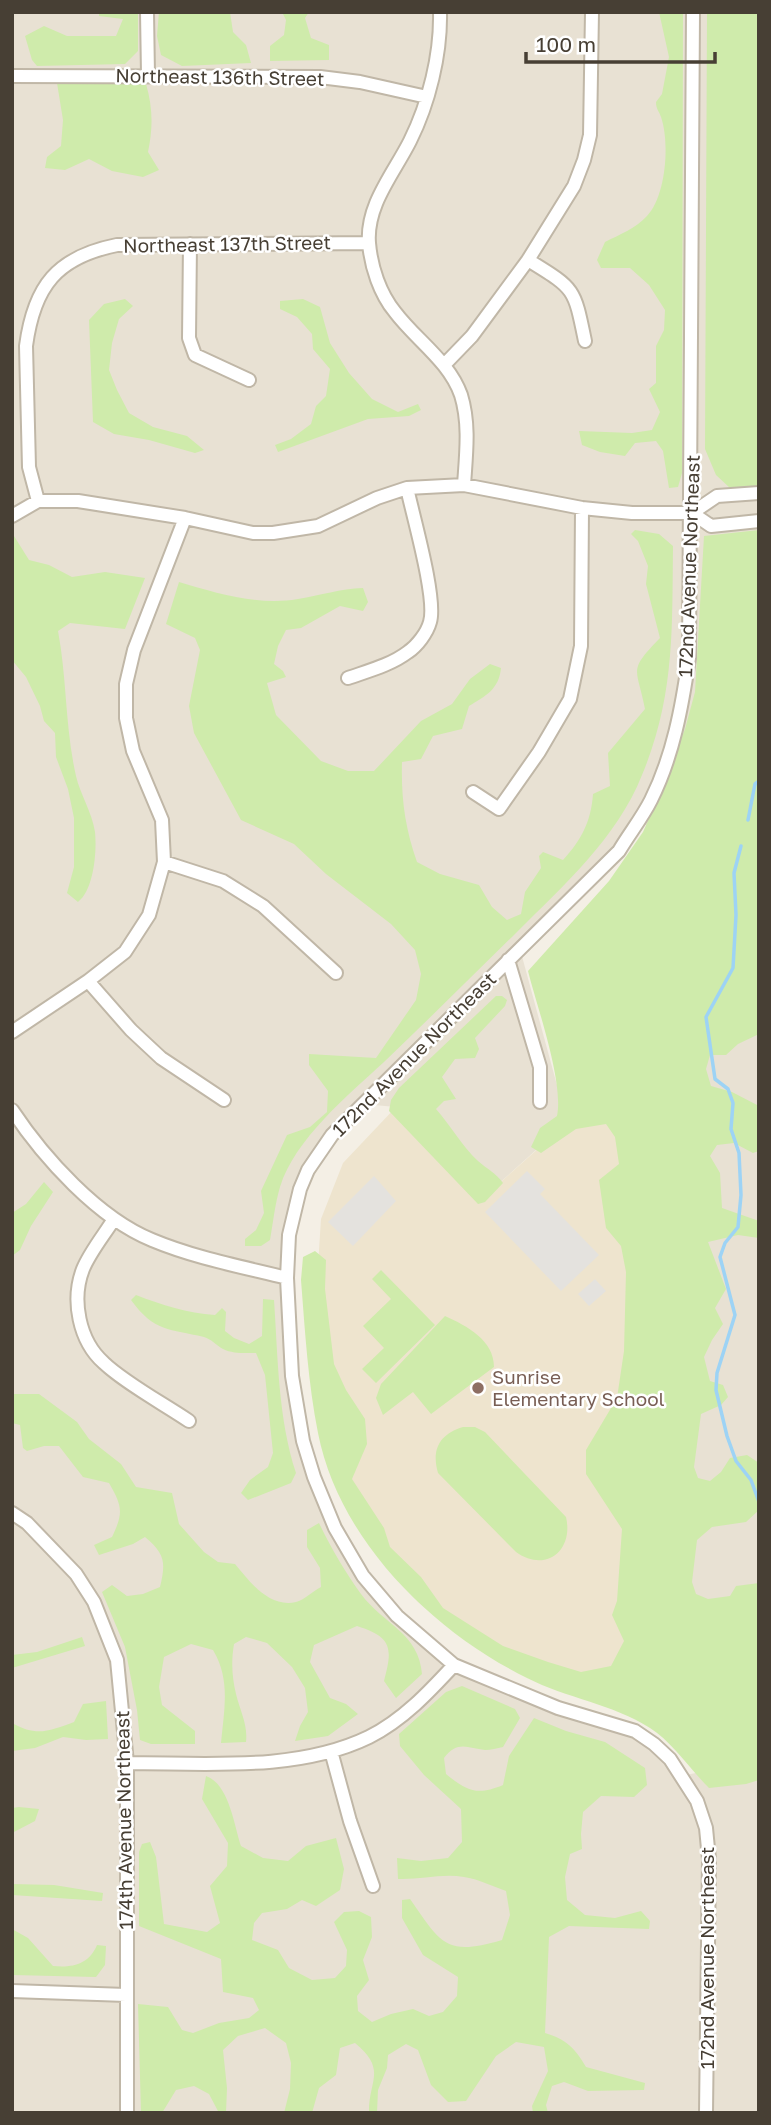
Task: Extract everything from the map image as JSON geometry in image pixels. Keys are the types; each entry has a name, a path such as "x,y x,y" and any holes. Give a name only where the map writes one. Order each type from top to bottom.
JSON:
{"street":[{"path":"147,12 148,75"},
{"path":"440,12 437,55 427,97 410,140 380,193 372,217 369,243 379,285 394,312 444,365 460,394 467,423 464,485"},
{"path":"444,365 472,336 528,260 573,186 584,160 590,135 593,12"},
{"name":"172nd Avenue Northeast","path":"693,12 689,659 684,698 670,750 650,800 618,851 332,1135 308,1170 300,1189 289,1235 287,1278 292,1377 303,1441 314,1477 335,1528 363,1576 397,1616 454,1665 558,1708 635,1731 670,1759 698,1801 706,1828 709,1859 706,2113"},
{"name":"Northeast 136th Street","path":"12,76 320,77 360,82 427,97"},
{"name":"Northeast 137th Street","path":"38,502 29,467 26,346 28,327 37,299 51,276 75,258 117,245 369,243"},
{"path":"190,244 191,349 195,355 249,380"},
{"path":"528,260 569,287 577,303 585,341"},
{"path":"12,516 38,502 78,500 185,518 253,533 293,531 318,526 377,498 407,488 464,485 582,508 632,513 692,513 717,496 759,493"},
{"path":"348,678 409,652 423,637 431,621 431,597 407,488"},
{"path":"473,792 499,809 539,752 570,699 581,646 582,508"},
{"path":"692,513 711,526 759,521"},
{"path":"12,1032 125,953 149,915 164,862 162,820 133,751 126,718 126,684 134,650 185,518"},
{"path":"164,862 223,881 263,906 336,973"},
{"path":"508,960 540,1067 540,1102"},
{"path":"88,981 131,1030 161,1058 224,1100"},
{"path":"14,1117 60,1170 114,1219 152,1240 215,1260 287,1278"},
{"path":"114,1219 83,1268 77,1292 79,1319 87,1341 103,1363 189,1421"},
{"name":"174th Avenue Northeast","path":"12,1513 27,1523 76,1574 94,1602 117,1660 127,1763 127,2113"},
{"path":"127,1763 287,1760 331,1751 370,1736 396,1720 424,1698 454,1665"},
{"path":"331,1751 350,1821 373,1886"},
{"path":"12,1991 127,1995"}],"shaded area":[{"path":"12,12 759,12 759,1605 687,1605 704,824 631,825 619,851 520,949 567,1122 484,1197 396,1107 363,1104 332,1136 300,1189 287,1278 303,1441 363,1576 454,1665 635,1731 682,1776 759,1759 759,2113 12,2113"},
{"name":"Sunrise Elementary School","path":"633,1064 649,1725 476,1647 418,1602 384,1555 350,1497 316,1297 321,1219 343,1163 396,1107 484,1197"},
{"path":"527,1171 545,1189 540,1194 599,1255 561,1291 485,1212"},
{"path":"374,1176 396,1201 353,1246 328,1222"},
{"path":"595,1279 606,1291 589,1306 578,1294"}],"green space":[{"path":"99,12 138,12 138,51 125,64 37,66 32,60 25,36 44,26 67,36 116,36 123,19 99,16"},
{"path":"159,12 230,12 233,32 246,45 251,63 182,66 161,55 157,36"},
{"path":"282,12 309,12 305,18 311,38 329,45 329,60 270,61 270,46 284,35 286,20"},
{"path":"659,12 683,12 682,473 678,487 669,488 663,451 656,441 635,443 625,456 600,452 582,445 579,431 632,433 652,430 660,412 649,389 656,383 656,346 664,330 665,310 649,285 630,268 601,268 597,260 605,242 633,228 647,216 662,183 666,154 664,128 656,102 662,94 669,57"},
{"path":"707,12 759,12 759,488 730,488 716,475 705,449"},
{"path":"57,83 146,84 152,118 148,152 159,170 143,177 112,171 89,159 65,170 45,168 47,157 61,146 63,120"},
{"path":"125,299 133,306 119,319 112,343 109,370 129,413 153,427 187,436 204,450 195,453 149,440 114,434 93,422 89,320 104,304"},
{"path":"303,299 320,307 330,343 349,373 372,399 398,412 418,404 421,410 409,416 368,419 278,452 275,445 291,439 311,424 316,406 326,396 330,369 313,349 312,334 297,317 280,309 280,301"},
{"path":"635,530 659,534 673,546 671,634 666,690 653,746 631,798 604,840 571,878 418,1030 339,1103 310,1135 287,1169 280,1187 270,1240 261,1246 245,1246 245,1239 256,1230 264,1213 261,1191 287,1135 310,1127 327,1112 328,1091 309,1065 309,1054 376,1058 416,1000 421,974 415,950 391,924 326,874 294,844 241,820 194,733 189,706 200,650 195,638 166,624 179,582 237,597 268,601 363,588 368,602 363,611 340,606 301,628 286,630 278,646 274,664 286,677 267,683 276,715 321,761 348,771 374,771 421,721 452,704 470,679 490,664 501,668 494,687 469,706 462,729 433,736 421,759 402,762 402,775 407,825 417,862 440,874 479,885 492,907 507,920 521,914 525,892 541,868 539,856 543,852 563,860 575,845 587,822 593,794 610,786 608,753 645,709 637,670 643,658 660,638 646,584 648,566 638,541 631,534"},
{"path":"759,530 759,1034 738,1044 726,1055 710,1055 706,1069 711,1086 732,1092 759,1106 759,1151 753,1153 734,1143 717,1145 710,1156 720,1173 722,1208 759,1221 759,1238 738,1235 708,1242 726,1289 715,1308 723,1324 704,1357 710,1381 723,1385 728,1397 721,1405 701,1414 694,1467 698,1478 710,1481 721,1472 730,1458 747,1455 759,1463 759,1510 746,1522 712,1527 697,1540 692,1582 696,1594 708,1599 730,1596 736,1586 759,1583 759,1780 709,1788 673,1748 650,1728 621,1713 527,1678 457,1635 395,1578 368,1545 346,1510 329,1472 318,1433 309,1376 301,1280 303,1257 315,1251 326,1260 325,1289 334,1364 346,1390 365,1419 367,1444 352,1479 384,1528 390,1547 421,1577 443,1608 503,1646 581,1672 611,1666 624,1641 612,1615 617,1601 622,1529 586,1474 586,1450 617,1398 624,1351 626,1272 621,1246 606,1228 599,1180 619,1164 615,1137 606,1124 576,1129 541,1153 531,1147 540,1128 557,1116 558,1101 553,1065 528,971 609,881 643,832 661,791 685,729 695,692 704,536"},
{"path":"14,536 29,560 49,565 72,577 105,572 145,578 125,629 70,623 58,631 72,758 95,832 95,859 91,880 78,902 67,893 74,867 74,818 68,789 56,757 55,733 44,721 26,677 12,660"},
{"path":"496,996 507,1000 505,1006 475,1038 479,1049 475,1058 455,1059 442,1077 456,1099 444,1101 436,1109 472,1155 503,1183 485,1202 478,1204 389,1111 391,1100 399,1088"},
{"path":"44,1182 53,1192 31,1226 20,1250 12,1256 12,1213 26,1204"},
{"path":"381,1270 435,1325 376,1383 362,1369 384,1348 363,1326 391,1299 372,1279"},
{"path":"136,1295 175,1308 205,1314 215,1315 222,1308 226,1312 225,1331 249,1344 262,1336 263,1299 274,1300 282,1409 296,1473 291,1483 248,1500 241,1493 250,1480 268,1467 273,1453 265,1375 256,1353 227,1351 207,1338 163,1328 139,1310 131,1300"},
{"path":"445,1316 478,1335 493,1357 494,1367 431,1414 413,1392 383,1415 376,1398 381,1384"},
{"path":"12,1394 39,1394 77,1422 89,1439 121,1464 136,1487 172,1493 179,1524 204,1552 218,1562 235,1564 261,1592 277,1601 296,1602 321,1587 320,1568 307,1547 307,1530 319,1523 338,1560 361,1594 414,1648 422,1674 396,1698 384,1681 389,1652 387,1645 377,1635 357,1626 314,1645 310,1662 330,1698 346,1704 358,1714 328,1736 295,1741 308,1712 305,1688 292,1667 267,1643 246,1637 234,1644 232,1663 235,1688 246,1729 246,1742 221,1743 225,1695 219,1661 213,1650 191,1644 164,1657 159,1687 162,1705 195,1731 195,1744 151,1744 140,1740 125,1647 102,1592 112,1585 127,1596 143,1594 160,1587 162,1559 157,1548 145,1537 133,1544 99,1555 94,1545 112,1537 120,1515 119,1504 109,1483 83,1477 59,1446 44,1446 27,1451 23,1448 20,1425 12,1423"},
{"path":"463,1427 475,1427 485,1432 566,1517 566,1540 555,1555 537,1560 516,1552 438,1473 436,1457 439,1444 448,1434"},
{"path":"82,1637 85,1646 12,1668 12,1655 37,1652"},
{"path":"462,1686 515,1709 520,1718 503,1747 485,1750 458,1747 444,1758 446,1774 466,1788 479,1791 503,1785 509,1756 534,1718 605,1742 645,1768 647,1785 634,1797 601,1796 583,1812 582,1849 570,1854 565,1877 567,1900 585,1915 615,1918 641,1911 650,1921 649,1929 569,1926 549,1937 545,2033 569,2045 586,2067 645,2083 644,2090 588,2091 564,2082 552,2086 546,2105 548,2113 533,2113 532,2106 548,2071 544,2047 516,2042 496,2056 466,2101 448,2102 431,2085 418,2050 406,2044 388,2055 387,2068 378,2090 377,2113 369,2113 374,2069 365,2052 355,2043 340,2048 336,2075 319,2088 312,2113 284,2113 290,2089 291,2063 286,2043 265,2028 238,2036 223,2050 227,2088 226,2113 219,2113 209,2094 194,2086 176,2090 162,2113 141,2113 138,2004 168,2007 182,2030 193,2033 219,2023 249,2018 259,2010 253,1998 223,1992 221,1959 139,1926 139,1852 142,1844 150,1842 156,1857 164,1924 207,1932 220,1923 210,1886 227,1866 228,1843 202,1799 206,1776 214,1780 225,1796 241,1846 263,1858 288,1861 306,1846 336,1838 344,1869 340,1890 316,1906 302,1900 287,1909 262,1913 254,1923 252,1940 278,1950 289,1968 312,1980 335,1978 346,1966 347,1950 334,1922 344,1912 359,1911 371,1917 372,1937 363,1960 369,1980 357,1996 358,2011 372,2022 413,2009 429,2016 443,2012 457,1996 458,1977 423,1955 402,1918 402,1900 410,1899 438,1936 456,1946 468,1947 502,1940 510,1915 506,1891 475,1879 456,1876 398,1879 397,1858 421,1861 448,1858 462,1842 461,1809 424,1775 400,1746 399,1734 446,1692"},
{"path":"106,1701 108,1739 63,1737 35,1748 12,1751 12,1723 29,1730 50,1730 74,1722 83,1704"},
{"path":"12,1808 39,1809 35,1821 12,1833"},
{"path":"12,1884 54,1885 103,1893 102,1901 12,1895"},
{"path":"12,1929 28,1938 53,1966 67,1966 85,1961 97,1945 106,1946 105,1965 96,1977 12,1975"}],"waterway":[{"path":"748,820 755,784 759,781"},
{"path":"741,846 734,873 736,915 733,968 706,1017 715,1079 728,1089 733,1103 731,1129 739,1153 741,1195 738,1227 725,1243 720,1257 735,1315 717,1373 716,1390 736,1461 751,1480 759,1502"}],"place":[{"name":"Sunrise Elementary School","path":"478,1388"}]}
